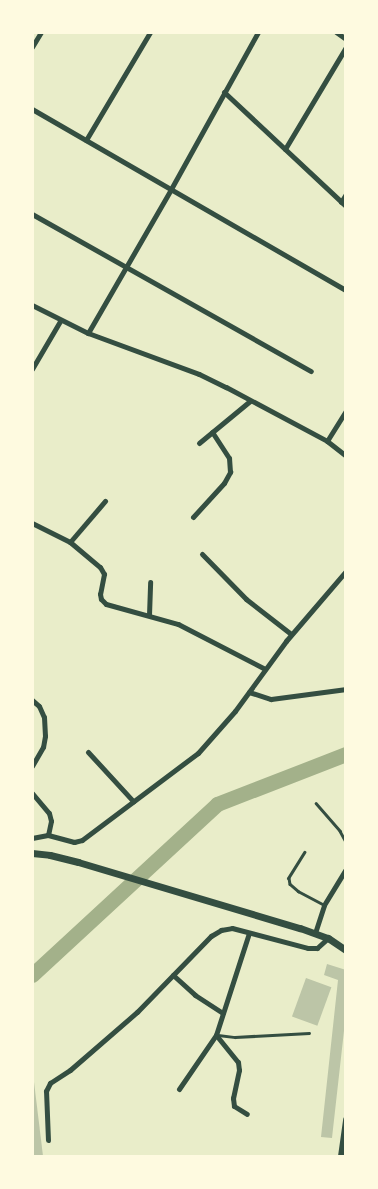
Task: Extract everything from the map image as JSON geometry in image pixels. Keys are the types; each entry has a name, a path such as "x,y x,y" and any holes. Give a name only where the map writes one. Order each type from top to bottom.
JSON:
{"main road":[{"path":"32,853 78,862 315,933 328,938 346,950"},
{"path":"341,1156 346,1119"}],"street":[{"path":"32,47 41,32"},
{"path":"86,140 150,32"},
{"path":"88,333 258,32"},
{"path":"336,32 346,39"},
{"path":"285,150 346,47"},
{"path":"224,92 343,204 346,194"},
{"path":"32,109 346,290"},
{"path":"32,214 310,370"},
{"path":"32,305 60,321 88,333 199,374 327,441 346,456"},
{"path":"32,369 60,321"},
{"path":"199,443 250,401"},
{"path":"327,441 346,410"},
{"path":"193,517 224,482 230,472 229,458 212,432"},
{"path":"70,542 105,501"},
{"path":"32,523 70,542 100,568 104,574 100,594 101,599 106,604 178,624 265,668"},
{"path":"202,554 246,599 291,634"},
{"path":"32,838 48,835 74,842 82,840 198,752 235,711 291,634 346,571"},
{"path":"149,615 150,582"},
{"path":"249,692 271,698 346,688"},
{"path":"32,700 39,706 44,717 45,736 43,747 32,766"},
{"path":"88,752 133,801"},
{"path":"32,793 49,813 52,821 48,835"},
{"path":"315,933 324,905 346,869"},
{"path":"48,1140 46,1091 50,1083 70,1070 137,1012 211,936 221,930 232,928 308,948 317,948 328,938"},
{"path":"179,1089 216,1035 249,933"},
{"path":"173,975 195,995 223,1013"},
{"path":"216,1035 238,1062 239,1070 233,1098 234,1106 247,1114"}],"lane":[{"path":"316,803 340,830 346,842"},
{"path":"304,852 289,878 290,884 298,891 324,905"},
{"path":"216,1035 234,1037 309,1033"}],"building":[{"path":"327,964 346,970 346,1013 332,1138 321,1137 338,980 324,975"},
{"path":"306,978 331,987 317,1026 292,1017"},
{"path":"34,1082 43,1156 32,1156"}],"waterway":[{"path":"32,975 217,804 346,754"}]}
